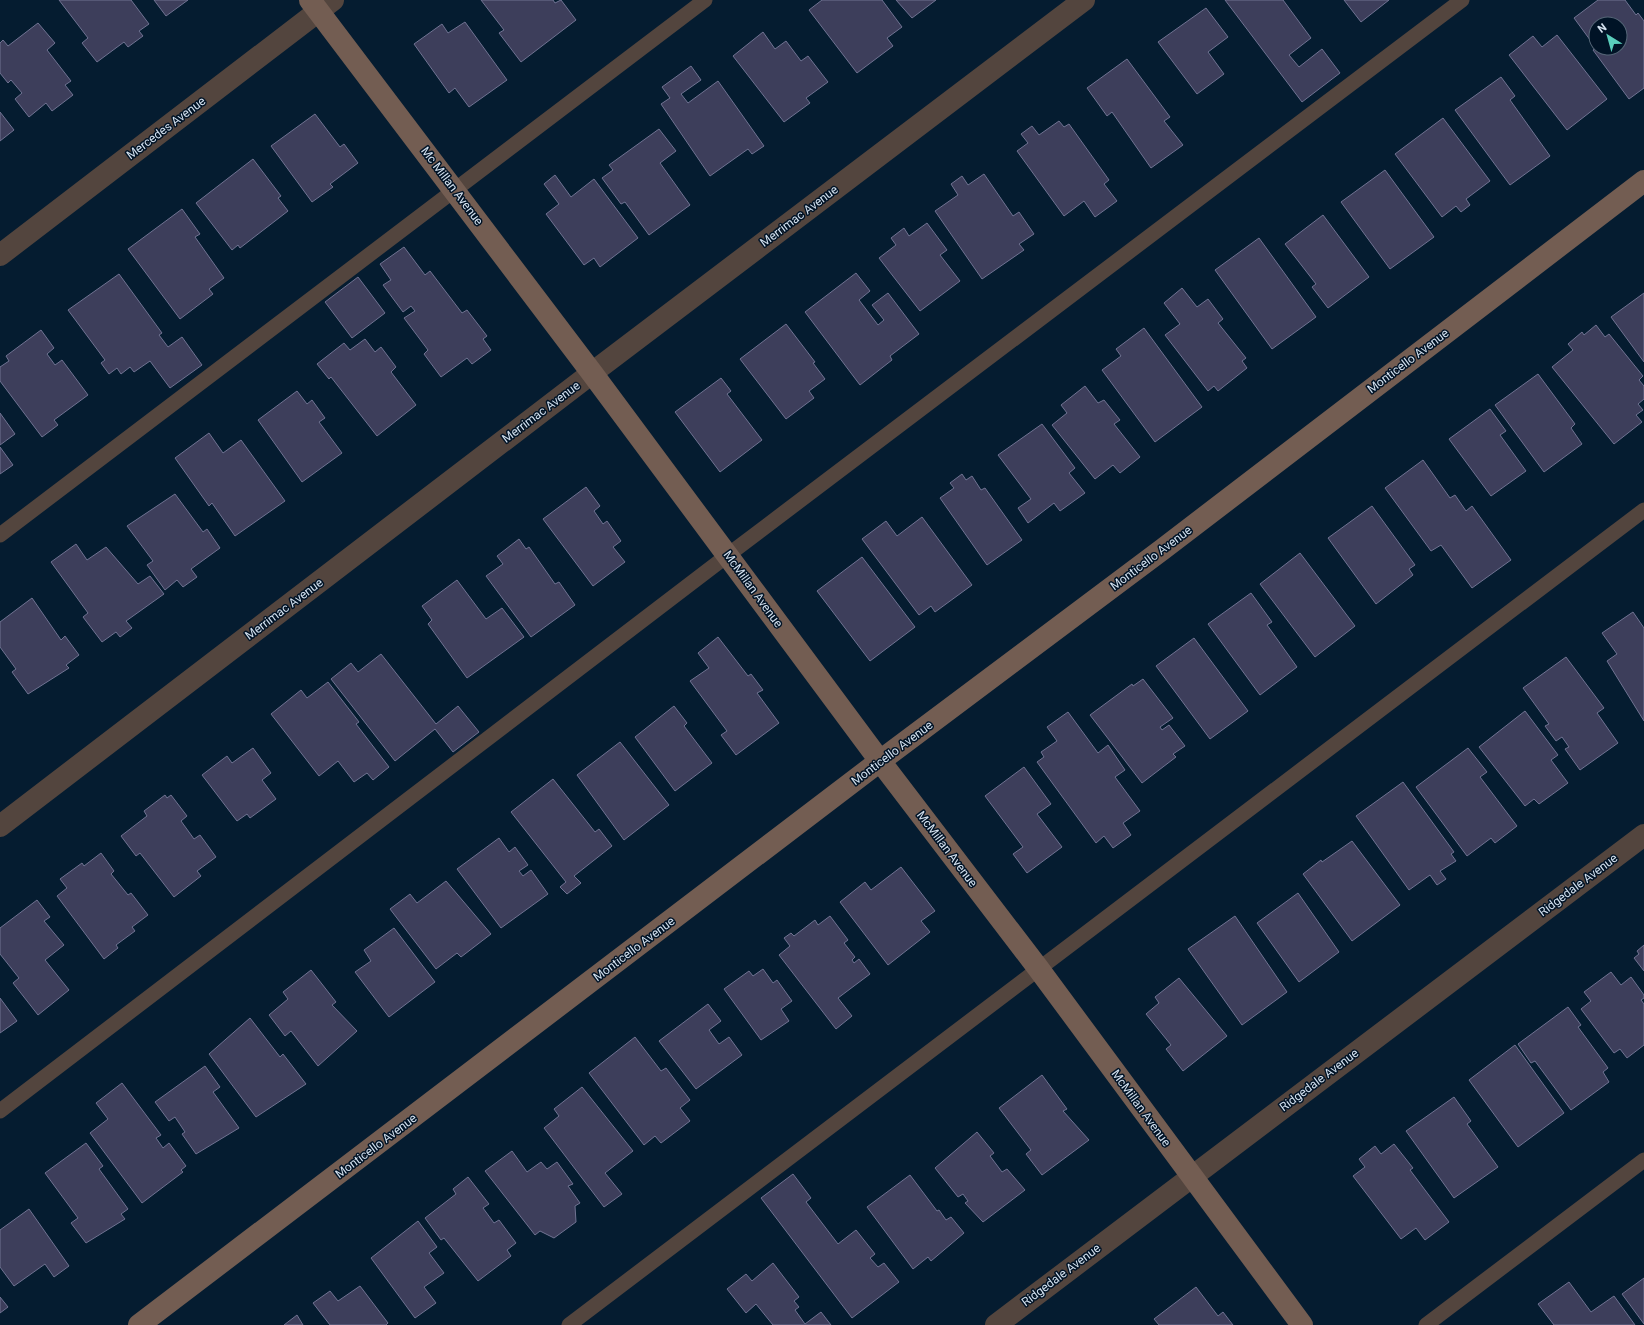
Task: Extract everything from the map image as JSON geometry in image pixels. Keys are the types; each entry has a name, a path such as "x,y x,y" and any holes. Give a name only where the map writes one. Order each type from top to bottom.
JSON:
{"street":[{"name":"Merrimac Avenue","path":"0,826 592,373 1084,0"},
{"name":"Mc Millan Avenue","path":"321,4 455,190 592,373"},
{"name":"Mercedes Avenue","path":"0,255 321,4"},
{"name":"Monticello Avenue","path":"139,1325 880,761 1163,549 1644,181"},
{"name":"McMillan Avenue","path":"592,373 880,761 1038,968 1302,1325"},
{"name":"Ridgedale Avenue","path":"996,1325 1191,1176 1644,835"}],"lane":[{"path":"0,535 705,0"},
{"path":"0,1111 728,555 1462,0"},
{"path":"569,1325 1644,510"},
{"path":"1426,1325 1644,1160"}],"building":[{"path":"59,0 131,0 149,24 139,31 143,36 128,47 124,42 97,62 82,43 88,38"},
{"path":"154,0 188,0 166,16"},
{"path":"481,0 553,0 555,3 561,0 576,20 521,62 499,33 504,30"},
{"path":"822,0 882,0 902,27 887,38 893,46 857,73 809,10"},
{"path":"896,0 936,0 912,18"},
{"path":"1225,0 1283,0 1311,38 1289,55 1299,67 1322,49 1340,73 1302,102"},
{"path":"1344,0 1389,0 1361,22"},
{"path":"1598,0 1625,0 1636,15 1638,13 1644,21 1644,88 1629,99 1597,56 1628,56 1628,16 1588,16 1588,37 1574,18"},
{"path":"1206,8 1228,37 1208,52 1224,74 1197,94 1158,42"},
{"path":"465,22 507,80 469,107 455,88 449,93 414,44 442,24 448,33"},
{"path":"38,23 55,43 47,50 71,81 65,85 73,95 52,111 46,103 29,117 15,99 22,93 11,80 8,83 0,73 0,43 3,40 8,46"},
{"path":"763,32 775,49 786,41 801,61 808,56 828,82 806,98 810,103 784,122 733,56"},
{"path":"1557,35 1607,99 1567,130 1509,55 1533,36 1542,47"},
{"path":"1127,59 1170,117 1164,121 1183,145 1151,168 1112,112 1107,116 1087,88"},
{"path":"691,66 701,80 681,94 688,103 718,81 764,146 752,154 748,149 710,176 661,104 670,98 662,87"},
{"path":"1501,77 1515,96 1510,100 1550,156 1510,185 1455,110"},
{"path":"0,112 14,130 0,141"},
{"path":"315,114 340,147 344,144 358,163 330,184 333,187 312,202 271,146"},
{"path":"1443,118 1490,181 1466,199 1470,205 1461,212 1456,206 1442,217 1395,154"},
{"path":"1059,121 1064,127 1069,124 1109,180 1104,184 1117,201 1095,217 1084,201 1064,216 1017,151 1028,143 1021,134 1032,126 1039,135"},
{"path":"659,129 676,151 660,163 690,205 649,235 625,202 621,204 602,178 613,170 609,165"},
{"path":"253,159 281,196 278,198 288,211 240,248 238,245 232,250 196,203"},
{"path":"1385,170 1434,237 1390,269 1341,202"},
{"path":"984,174 1013,216 1019,212 1034,234 1019,244 1024,250 982,279 935,211 958,195 951,184 962,176 968,185"},
{"path":"555,175 571,197 594,179 638,238 600,267 594,258 584,265 546,214 559,204 544,184"},
{"path":"182,209 200,234 195,237 224,278 209,289 213,294 180,319 128,249"},
{"path":"1323,215 1369,277 1328,308 1312,287 1316,284 1285,244"},
{"path":"927,223 947,250 940,255 960,281 920,311 879,258 896,245 891,238 904,228 909,236"},
{"path":"1259,238 1316,317 1272,349 1215,270"},
{"path":"404,247 425,275 430,271 462,313 467,310 487,336 483,339 491,350 472,364 467,358 441,377 424,354 428,350 404,318 415,311 411,306 403,312 383,285 391,280 380,264"},
{"path":"856,273 870,291 859,300 878,325 884,320 872,305 888,293 919,334 890,356 892,360 860,385 805,312"},
{"path":"119,274 162,333 159,335 168,347 182,337 202,365 170,388 150,361 134,372 130,367 121,374 117,368 109,374 101,363 105,360 68,310"},
{"path":"358,277 385,313 352,338 325,302"},
{"path":"1182,288 1197,307 1208,299 1223,319 1218,323 1246,358 1242,361 1247,368 1218,391 1214,386 1208,391 1165,335 1180,324 1164,303"},
{"path":"1644,293 1644,362 1611,317"},
{"path":"786,324 815,362 813,363 825,379 809,391 814,398 786,419 740,359"},
{"path":"1596,325 1605,337 1609,334 1643,376 1639,380 1644,386 1644,399 1638,404 1643,410 1636,415 1642,422 1614,444 1552,367 1573,350 1568,344 1582,332 1584,335"},
{"path":"1144,328 1202,407 1155,442 1102,370 1121,356 1116,349"},
{"path":"41,330 54,348 47,354 55,365 62,360 88,395 54,420 58,425 42,437 0,381 0,367 9,361 6,356"},
{"path":"365,339 375,352 381,347 396,367 391,372 416,405 377,436 331,377 329,379 317,364 344,343 350,350"},
{"path":"1538,374 1575,424 1571,428 1582,444 1544,472 1495,405"},
{"path":"721,378 731,391 727,394 762,440 720,472 675,412"},
{"path":"1085,386 1098,403 1104,400 1120,420 1114,424 1140,457 1120,473 1113,465 1095,479 1052,425 1067,413 1061,405"},
{"path":"297,391 307,404 312,400 325,418 319,422 342,453 302,482 258,420"},
{"path":"1490,409 1506,431 1500,435 1526,471 1491,496 1449,439"},
{"path":"0,413 15,434 0,445"},
{"path":"1042,424 1075,468 1069,473 1085,493 1060,511 1054,503 1028,523 1018,508 1031,499 998,455"},
{"path":"209,433 223,453 241,440 285,501 235,536 212,503 209,506 175,458"},
{"path":"0,447 13,465 0,474"},
{"path":"1423,460 1450,498 1455,495 1466,511 1472,506 1511,560 1472,588 1441,545 1431,551 1385,488"},
{"path":"962,474 966,480 972,476 981,490 985,488 1022,540 987,565 940,498 954,488 950,483"},
{"path":"586,487 600,506 594,511 603,524 607,521 621,541 613,547 625,562 593,586 543,519"},
{"path":"175,494 203,532 207,529 220,548 191,569 197,577 183,587 177,580 165,590 147,565 153,561 127,526"},
{"path":"1372,506 1415,565 1409,569 1413,575 1376,604 1328,538"},
{"path":"922,517 972,585 935,612 931,606 919,615 862,539 886,521 897,536"},
{"path":"519,539 526,549 529,547 555,584 559,582 575,605 531,637 486,576 503,564 497,556"},
{"path":"76,544 87,560 106,547 138,584 150,576 164,594 126,621 132,628 120,637 116,632 102,642 83,617 88,613 51,562"},
{"path":"1300,553 1355,626 1315,657 1260,584"},
{"path":"862,557 915,627 870,661 817,591"},
{"path":"457,580 486,619 502,608 524,637 467,678 428,624 432,620 422,606"},
{"path":"1251,593 1272,622 1267,625 1297,667 1260,695 1208,624"},
{"path":"32,598 61,640 65,636 79,655 66,665 69,668 28,694 12,672 16,669 0,647 0,622"},
{"path":"1633,612 1644,628 1644,721 1607,661 1617,654 1602,633"},
{"path":"718,637 748,676 751,674 763,690 757,693 779,723 736,755 721,735 727,731 690,681 709,668 698,653"},
{"path":"1194,638 1248,711 1210,739 1156,666"},
{"path":"381,654 436,724 458,706 479,732 453,752 435,729 395,761 331,679 351,663 358,672"},
{"path":"1566,657 1604,708 1597,713 1618,743 1580,770 1565,749 1569,747 1562,737 1556,741 1545,726 1549,724 1523,688"},
{"path":"1143,679 1173,718 1160,727 1162,730 1169,725 1185,746 1173,754 1176,757 1142,783 1090,715 1132,684 1133,686"},
{"path":"328,682 359,722 356,724 389,767 373,780 367,773 354,782 338,761 319,776 271,714 301,690 307,698"},
{"path":"674,706 687,723 684,726 712,763 675,791 635,737"},
{"path":"1525,711 1558,755 1551,760 1568,783 1539,804 1534,799 1525,806 1479,747"},
{"path":"1068,712 1098,753 1108,745 1125,770 1115,777 1140,811 1123,823 1131,835 1113,848 1104,836 1096,843 1037,762 1044,757 1041,752 1057,741 1047,727"},
{"path":"620,742 669,805 624,840 577,775"},
{"path":"253,748 271,773 262,780 276,799 250,818 247,814 237,821 202,775 227,756 232,763"},
{"path":"1468,748 1487,772 1480,777 1517,826 1495,843 1491,838 1467,856 1416,787"},
{"path":"1024,767 1051,804 1037,814 1062,847 1027,873 1013,854 1023,847 985,796"},
{"path":"553,779 595,832 599,829 612,846 574,876 581,883 567,894 560,887 566,882 511,812"},
{"path":"1403,782 1454,852 1451,854 1456,861 1440,871 1446,879 1437,885 1430,875 1409,890 1356,816"},
{"path":"165,795 167,798 171,795 187,816 181,821 194,839 200,835 216,857 197,871 201,876 174,897 140,853 136,856 121,836 147,816 144,811"},
{"path":"499,838 509,852 515,847 528,865 519,871 523,876 531,870 548,894 501,928 457,869"},
{"path":"1352,841 1400,905 1352,941 1303,874 1321,860 1322,862"},
{"path":"101,853 114,871 111,874 128,895 131,893 148,915 132,927 135,931 116,945 118,948 104,959 57,896 67,888 60,879 82,863 84,866"},
{"path":"901,867 935,911 921,921 930,932 888,965 840,902 865,882 871,890"},
{"path":"446,881 491,934 461,957 457,953 436,969 390,909 410,894 417,903"},
{"path":"1298,893 1339,952 1299,982 1257,923"},
{"path":"37,900 50,917 44,921 64,945 45,960 69,990 38,1015 13,983 19,978 0,954 0,928"},
{"path":"830,916 848,940 844,943 855,957 852,960 854,963 859,959 870,974 838,998 852,1016 836,1029 779,955 790,946 784,938 791,933 794,936 815,920 818,925"},
{"path":"1235,916 1287,992 1242,1025 1188,949"},
{"path":"394,928 435,982 389,1017 355,972 371,961 364,950"},
{"path":"1644,945 1644,971 1634,958 1639,954 1637,951"},
{"path":"763,969 773,983 777,980 792,1001 781,1009 789,1021 761,1040 724,989 749,971 753,976"},
{"path":"311,970 336,1002 332,1005 357,1031 318,1066 291,1031 285,1036 269,1015 288,999 283,992"},
{"path":"1611,972 1621,985 1631,977 1644,995 1644,998 1641,1000 1644,1004 1644,1045 1627,1058 1620,1049 1614,1053 1581,1009 1591,1001 1584,992"},
{"path":"1179,978 1227,1036 1183,1071 1166,1049 1171,1045 1146,1014 1159,1003 1155,997"},
{"path":"0,998 17,1021 0,1033"},
{"path":"708,1004 721,1021 709,1030 719,1044 729,1037 742,1055 696,1089 659,1041"},
{"path":"1568,1007 1581,1025 1578,1027 1608,1068 1603,1072 1609,1082 1571,1110 1535,1061 1531,1063 1518,1044"},
{"path":"250,1018 280,1057 283,1054 306,1084 256,1117 209,1054"},
{"path":"635,1037 661,1071 666,1068 690,1100 680,1108 690,1121 661,1143 655,1136 644,1145 589,1073"},
{"path":"1515,1045 1564,1113 1518,1147 1469,1080"},
{"path":"205,1066 220,1087 213,1092 239,1128 196,1154 182,1134 185,1132 175,1117 169,1121 155,1102"},
{"path":"1042,1075 1067,1109 1063,1111 1089,1140 1042,1175 1026,1154 1031,1150 999,1108"},
{"path":"122,1083 161,1135 156,1138 163,1148 169,1143 186,1166 181,1170 183,1172 142,1203 90,1133 108,1119 96,1103"},
{"path":"582,1087 633,1151 605,1173 622,1194 604,1207 544,1128 559,1116 554,1109"},
{"path":"1454,1097 1471,1121 1467,1124 1498,1167 1454,1198 1406,1131"},
{"path":"977,1132 994,1153 990,1156 1002,1172 1007,1169 1025,1190 983,1222 965,1203 968,1201 963,1194 958,1197 935,1168"},
{"path":"86,1143 103,1166 99,1169 128,1209 121,1214 125,1219 86,1243 71,1223 78,1218 45,1173"},
{"path":"1394,1144 1413,1168 1410,1170 1449,1222 1425,1240 1416,1228 1401,1239 1353,1176 1365,1167 1359,1159 1375,1146 1381,1154"},
{"path":"512,1151 527,1172 541,1162 547,1169 557,1162 573,1184 568,1186 580,1203 575,1206 576,1222 554,1238 540,1231 535,1235 485,1171"},
{"path":"793,1174 811,1198 806,1202 838,1244 856,1230 875,1254 870,1258 878,1267 884,1263 899,1282 852,1318 761,1198"},
{"path":"910,1175 937,1211 939,1210 946,1220 951,1217 964,1233 931,1261 928,1257 913,1269 867,1207"},
{"path":"468,1177 489,1204 483,1208 494,1223 499,1220 516,1243 507,1250 511,1256 478,1281 444,1238 441,1240 425,1218 456,1194 453,1189"},
{"path":"29,1209 69,1266 54,1277 45,1264 14,1286 0,1267 0,1230"},
{"path":"418,1221 437,1247 429,1253 444,1273 424,1287 436,1303 415,1318 371,1258"},
{"path":"773,1263 799,1297 794,1301 799,1307 795,1310 805,1324 821,1312 831,1325 773,1325 756,1304 746,1313 727,1289 746,1274 752,1281"},
{"path":"1644,1278 1644,1324 1622,1294"},
{"path":"1569,1282 1591,1312 1614,1296 1635,1325 1554,1325 1538,1304"},
{"path":"360,1286 388,1323 386,1325 330,1325 313,1303 330,1291 338,1301"},
{"path":"1196,1287 1218,1316 1223,1312 1233,1325 1159,1325 1154,1319"},
{"path":"0,1297 8,1307 0,1313"},
{"path":"297,1315 303,1325 284,1325"}]}
